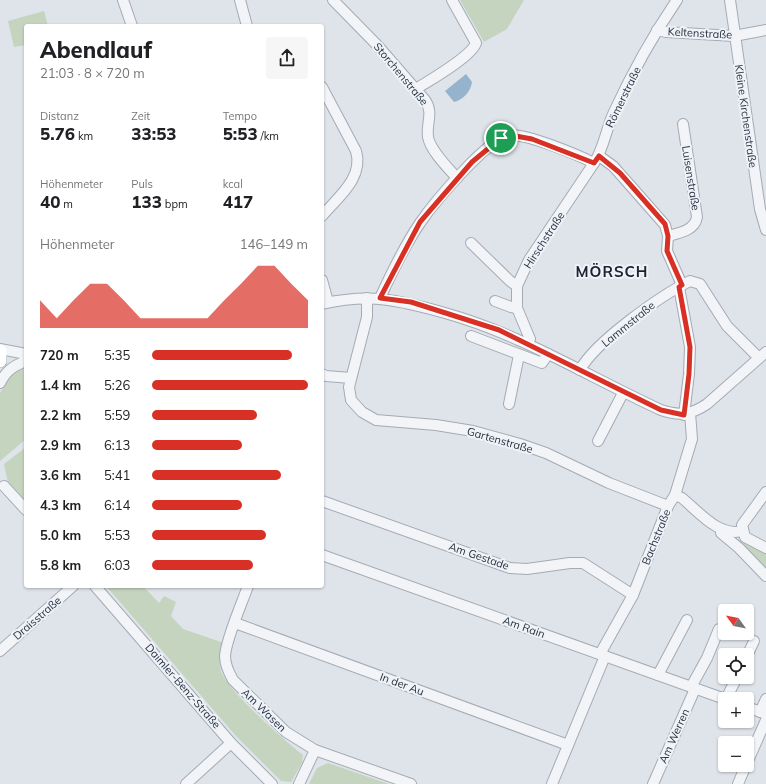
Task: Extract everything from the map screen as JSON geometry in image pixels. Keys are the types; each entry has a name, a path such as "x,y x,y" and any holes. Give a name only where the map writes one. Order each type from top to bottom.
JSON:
{"main road":[{"path":"0,350 0,361"}],"street":[{"path":"123,0 131,24"},
{"path":"240,0 246,24"},
{"name":"Storchenstraße","path":"333,0 378,46 416,89 430,109 429,141 446,166 457,178"},
{"path":"416,89 456,63 474,47 476,43 452,0"},
{"name":"Römerstraße","path":"596,160 613,114 657,30 677,0"},
{"name":"Kleine Kirchenstraße","path":"730,0 760,209 766,230"},
{"name":"Keltenstraße","path":"657,30 666,32 734,36 766,30"},
{"path":"324,91 356,151 359,161 358,172 353,180 324,214"},
{"name":"Luisenstraße","path":"668,236 691,228 696,224 697,217 682,124"},
{"path":"380,298 420,222 457,178 490,146 501,138 510,135 528,138 613,166 665,224 668,236"},
{"name":"Hirschstraße","path":"527,343 530,339 529,333 517,308 517,286 529,260 596,160"},
{"name":"Bachstraße","path":"552,784 602,655 633,595 668,506 675,495 692,439 687,414 690,347 680,286 667,251 668,236"},
{"path":"470,243 517,286"},
{"path":"325,303 380,298 411,302 461,317 499,330 527,343 623,393 661,410 687,414 707,404 762,355 727,326 700,284 690,281 680,286"},
{"name":"Lammstraße","path":"580,370 584,362 617,331 680,286"},
{"name":"Gartenstraße","path":"367,298 367,317 351,378 349,393 351,400 362,412 376,420 436,425 473,431 520,444 546,453 609,483 668,506"},
{"path":"495,300 517,308"},
{"path":"471,336 542,364 548,354"},
{"path":"0,350 24,354"},
{"path":"509,404 519,355"},
{"path":"0,384 5,373 15,365 24,362"},
{"path":"324,375 351,378"},
{"path":"598,441 623,393"},
{"path":"4,486 24,508"},
{"path":"766,492 742,525 745,537 766,548"},
{"path":"675,495 682,498 721,530 735,533 743,531"},
{"name":"Am Gestade","path":"324,502 510,568 527,569 570,563 583,563 633,595"},
{"path":"721,530 721,533 766,576"},
{"name":"Am Rain","path":"324,556 718,697"},
{"name":"Draisstraße","path":"0,651 72,588"},
{"name":"Daimler-Benz-Straße","path":"97,588 231,743 272,784"},
{"name":"Am Wasen","path":"247,588 234,623 225,656 227,670 233,680 286,732 315,750 411,784"},
{"path":"658,675 687,620"},
{"name":"In der Au","path":"234,623 568,745"},
{"name":"Am Werren","path":"654,784 718,631"},
{"path":"751,648 754,641"},
{"path":"754,744 764,715 766,699"},
{"path":"754,710 764,715"},
{"path":"186,784 231,743"},
{"path":"299,784 315,750"},
{"path":"738,784 743,772"}],"green space":[{"path":"460,0 524,0 507,29 484,42"},
{"path":"44,11 47,24 24,24 24,45 14,47 8,21"},
{"path":"24,366 24,441 0,461 0,393 13,371"},
{"path":"24,449 24,500 8,483 4,464"},
{"path":"736,538 766,553 766,570 735,541"},
{"path":"108,588 145,588 159,603 164,596 176,602 171,616 183,629 224,643 220,664 221,671 226,680 258,715 303,755 302,763 291,782 281,781 236,736"},
{"path":"328,763 389,784 309,784 317,768"}],"water":[{"path":"466,74 472,82 470,89 463,97 454,102 445,91"}],"district":[{"name":"MÖRSCH","path":"612,272"}],"route":[{"path":"510,135 523,136 594,163 599,156 620,173 665,224 668,236 667,251 682,285 679,287 690,347 689,374 684,405 684,415 670,414 623,393 499,330 411,302 380,298 420,222 472,162 501,138 510,135"}]}
